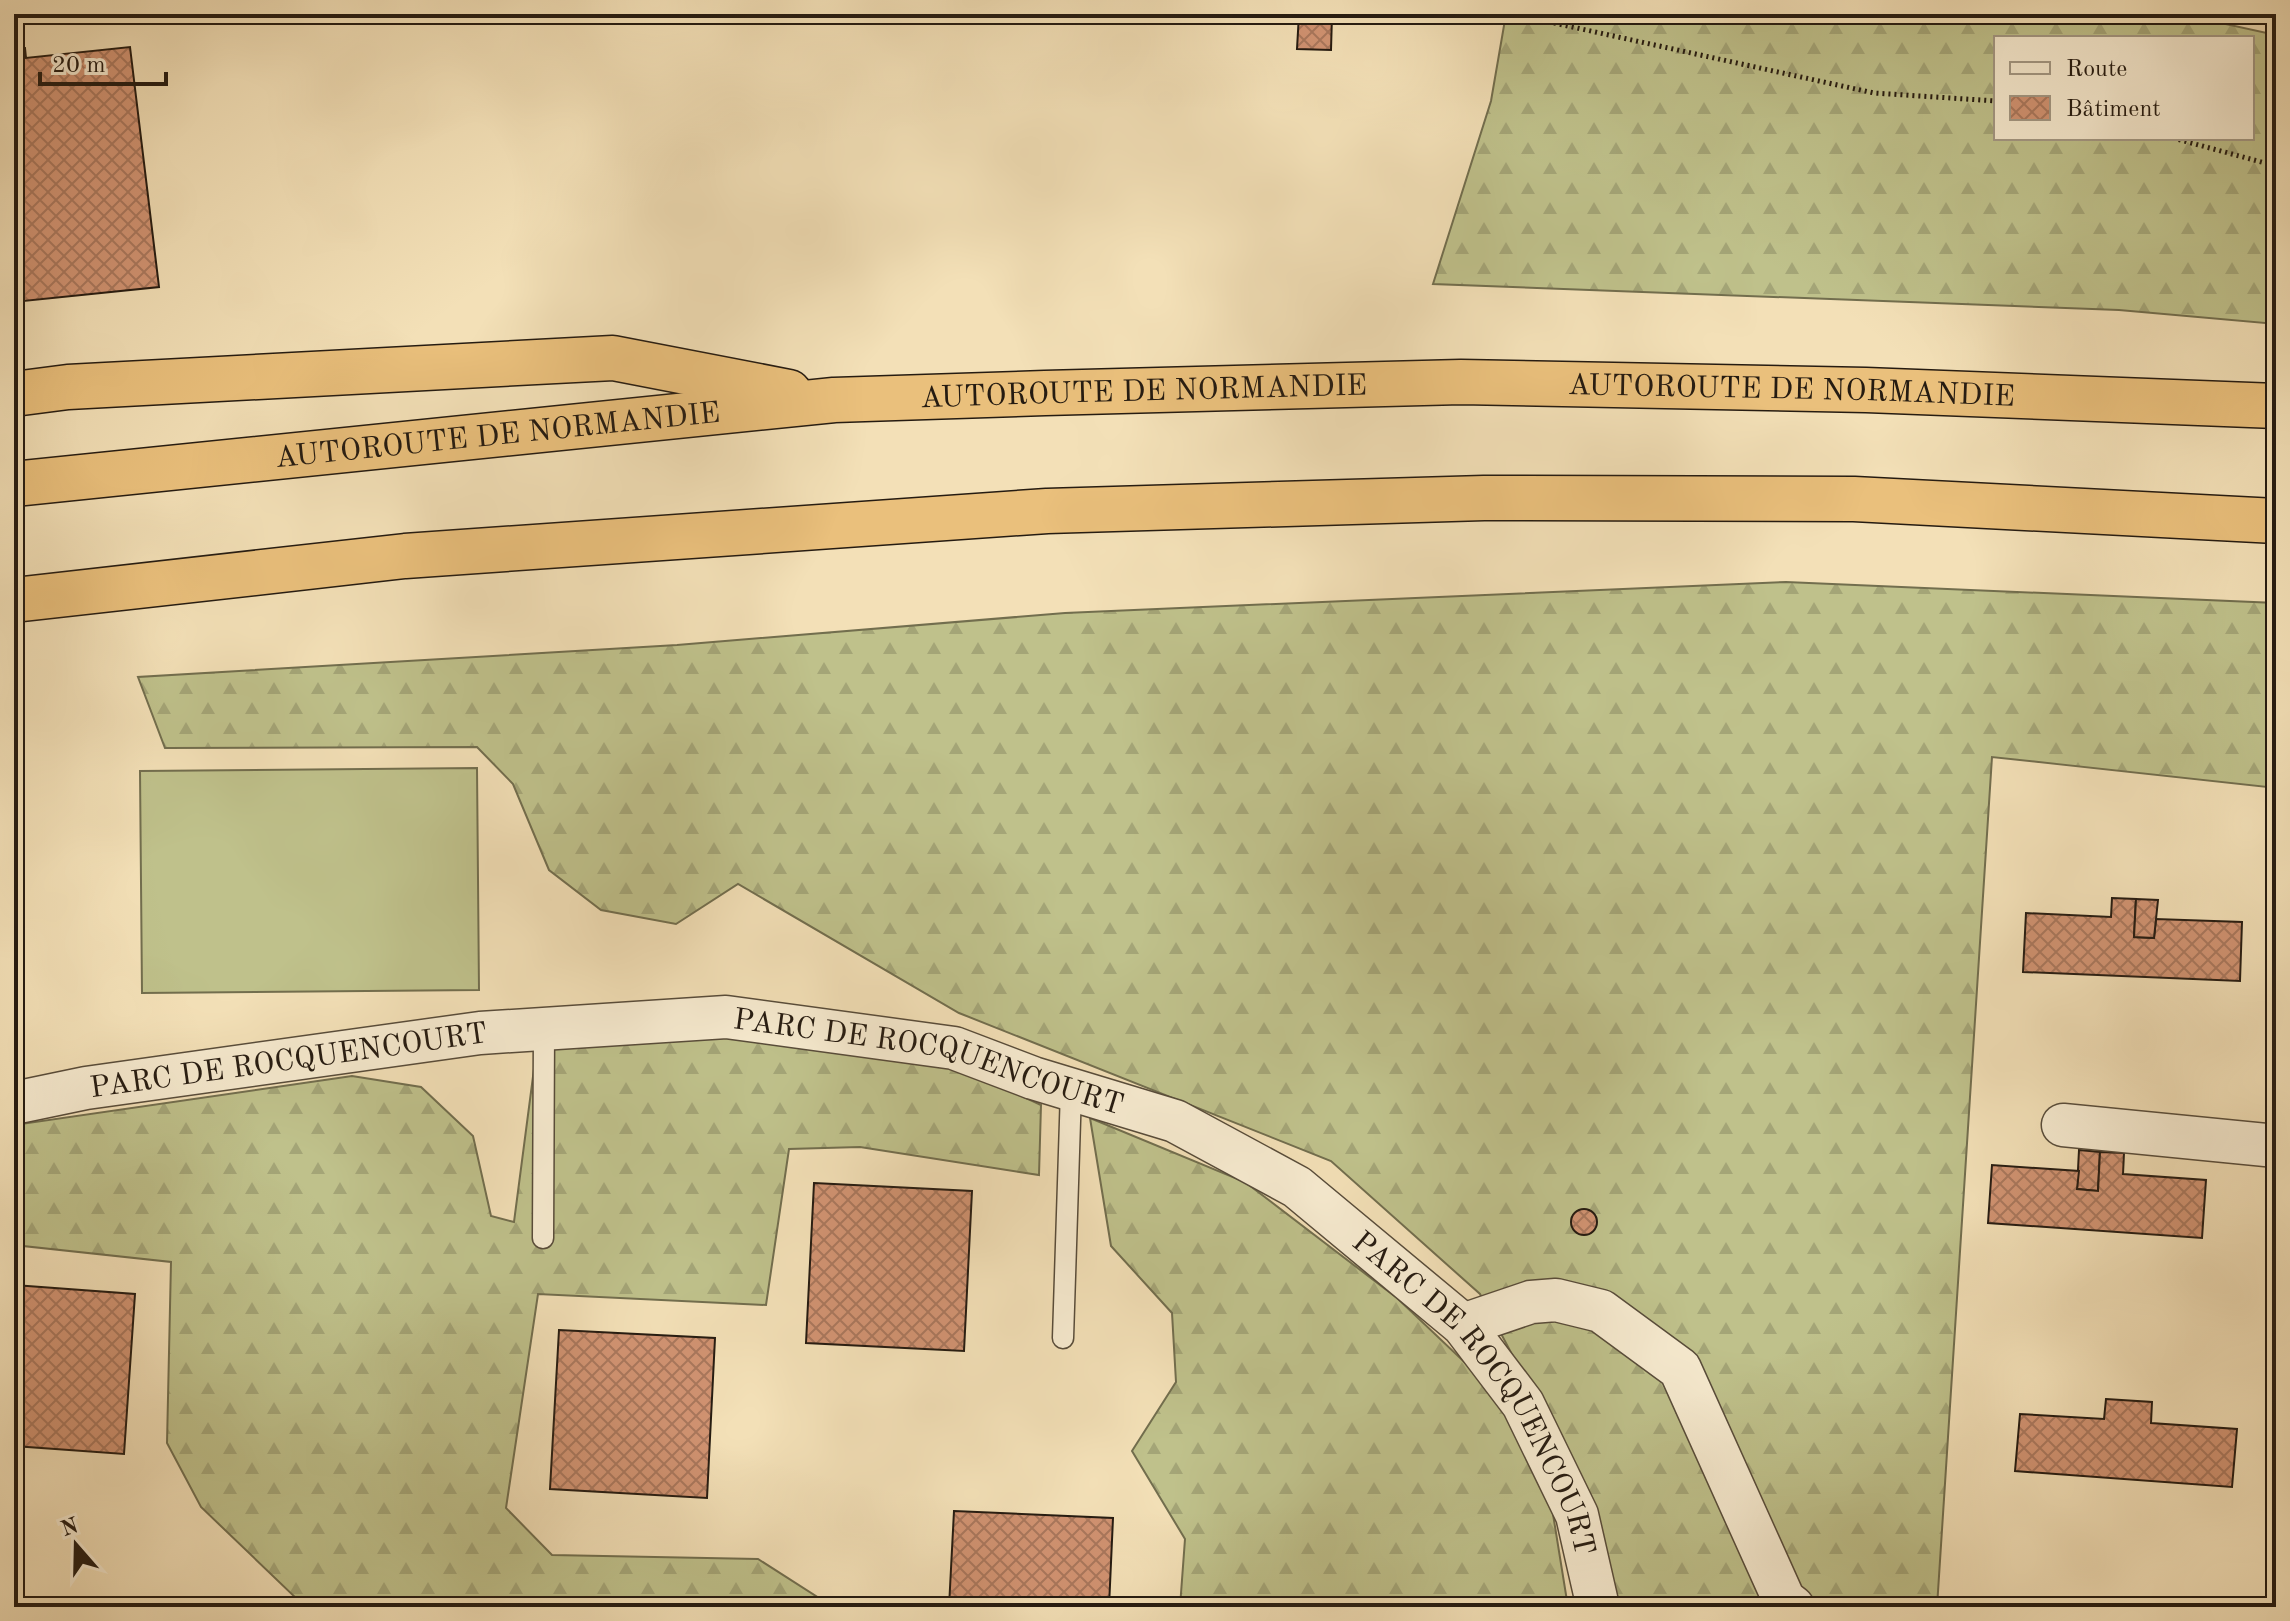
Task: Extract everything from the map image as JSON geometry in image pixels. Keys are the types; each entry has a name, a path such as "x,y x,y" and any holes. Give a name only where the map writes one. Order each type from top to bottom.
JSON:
{"highway":[{"path":"14,394 68,387 613,358 834,400"},
{"name":"AUTOROUTE DE NORMANDIE","path":"14,484 834,400 1461,382 1866,390 2276,406"},
{"path":"14,600 405,556 1062,510 1484,498 1854,499 2276,521"}],"street":[{"name":"PARC DE ROCQUENCOURT","path":"14,1103 102,1086 480,1033 726,1017 954,1048 1071,1090 1175,1121 1297,1187 1463,1325 1523,1404 1577,1515 1598,1607"},
{"path":"2063,1125 2276,1146"},
{"path":"1463,1325 1531,1302 1556,1300 1601,1311 1680,1369 1784,1600 1793,1607"}],"lane":[{"path":"543,1238 544,1029"},
{"path":"1063,1338 1071,1090"}],"path":[{"path":"1513,14 1874,93 1994,101"},
{"path":"2180,140 2276,166"}],"green space":[{"path":"1506,14 2180,14 2276,35 2276,324 2119,310 1433,284 1491,101"},
{"path":"1786,582 2276,603 2276,788 1992,757 1937,1607 1615,1607 1597,1515 1480,1294 1331,1161 959,1013 738,884 676,924 601,910 549,870 513,784 477,747 165,748 138,677 677,645 1065,613"},
{"path":"477,768 479,990 142,993 140,771"},
{"path":"743,1034 953,1064 1041,1105 1039,1175 860,1147 789,1149 766,1305 538,1294 506,1508 552,1555 758,1559 833,1607 296,1607 297,1599 201,1507 167,1443 171,1262 14,1245 14,1125 352,1076 421,1087 473,1136 491,1216 514,1222 537,1046"},
{"path":"1090,1118 1245,1182 1397,1298 1496,1392 1552,1508 1568,1607 1180,1607 1185,1539 1132,1451 1176,1382 1172,1313 1111,1246"}],"building":[{"path":"1299,14 1332,15 1331,50 1297,49"},
{"path":"130,47 159,287 14,302 14,49 25,48 26,58"},
{"path":"2112,898 2136,899 2134,937 2154,938 2156,919 2242,922 2240,981 2023,972 2026,913 2111,917"},
{"path":"2136,899 2158,900 2154,938 2134,937"},
{"path":"2079,1150 2100,1152 2098,1191 2077,1189"},
{"path":"2100,1152 2124,1153 2123,1174 2206,1180 2202,1238 1988,1223 1992,1165 2079,1171 2077,1189 2098,1191"},
{"path":"814,1183 972,1191 964,1351 806,1343"},
{"path":"1584,1209 1593,1213 1597,1222 1593,1231 1584,1235 1575,1231 1571,1222 1575,1213"},
{"path":"14,1285 135,1294 124,1454 14,1446"},
{"path":"559,1330 715,1338 707,1498 550,1489"},
{"path":"2106,1399 2152,1402 2151,1423 2237,1429 2232,1487 2015,1471 2020,1414 2104,1419"},
{"path":"954,1511 1113,1518 1109,1607 949,1607"}]}
